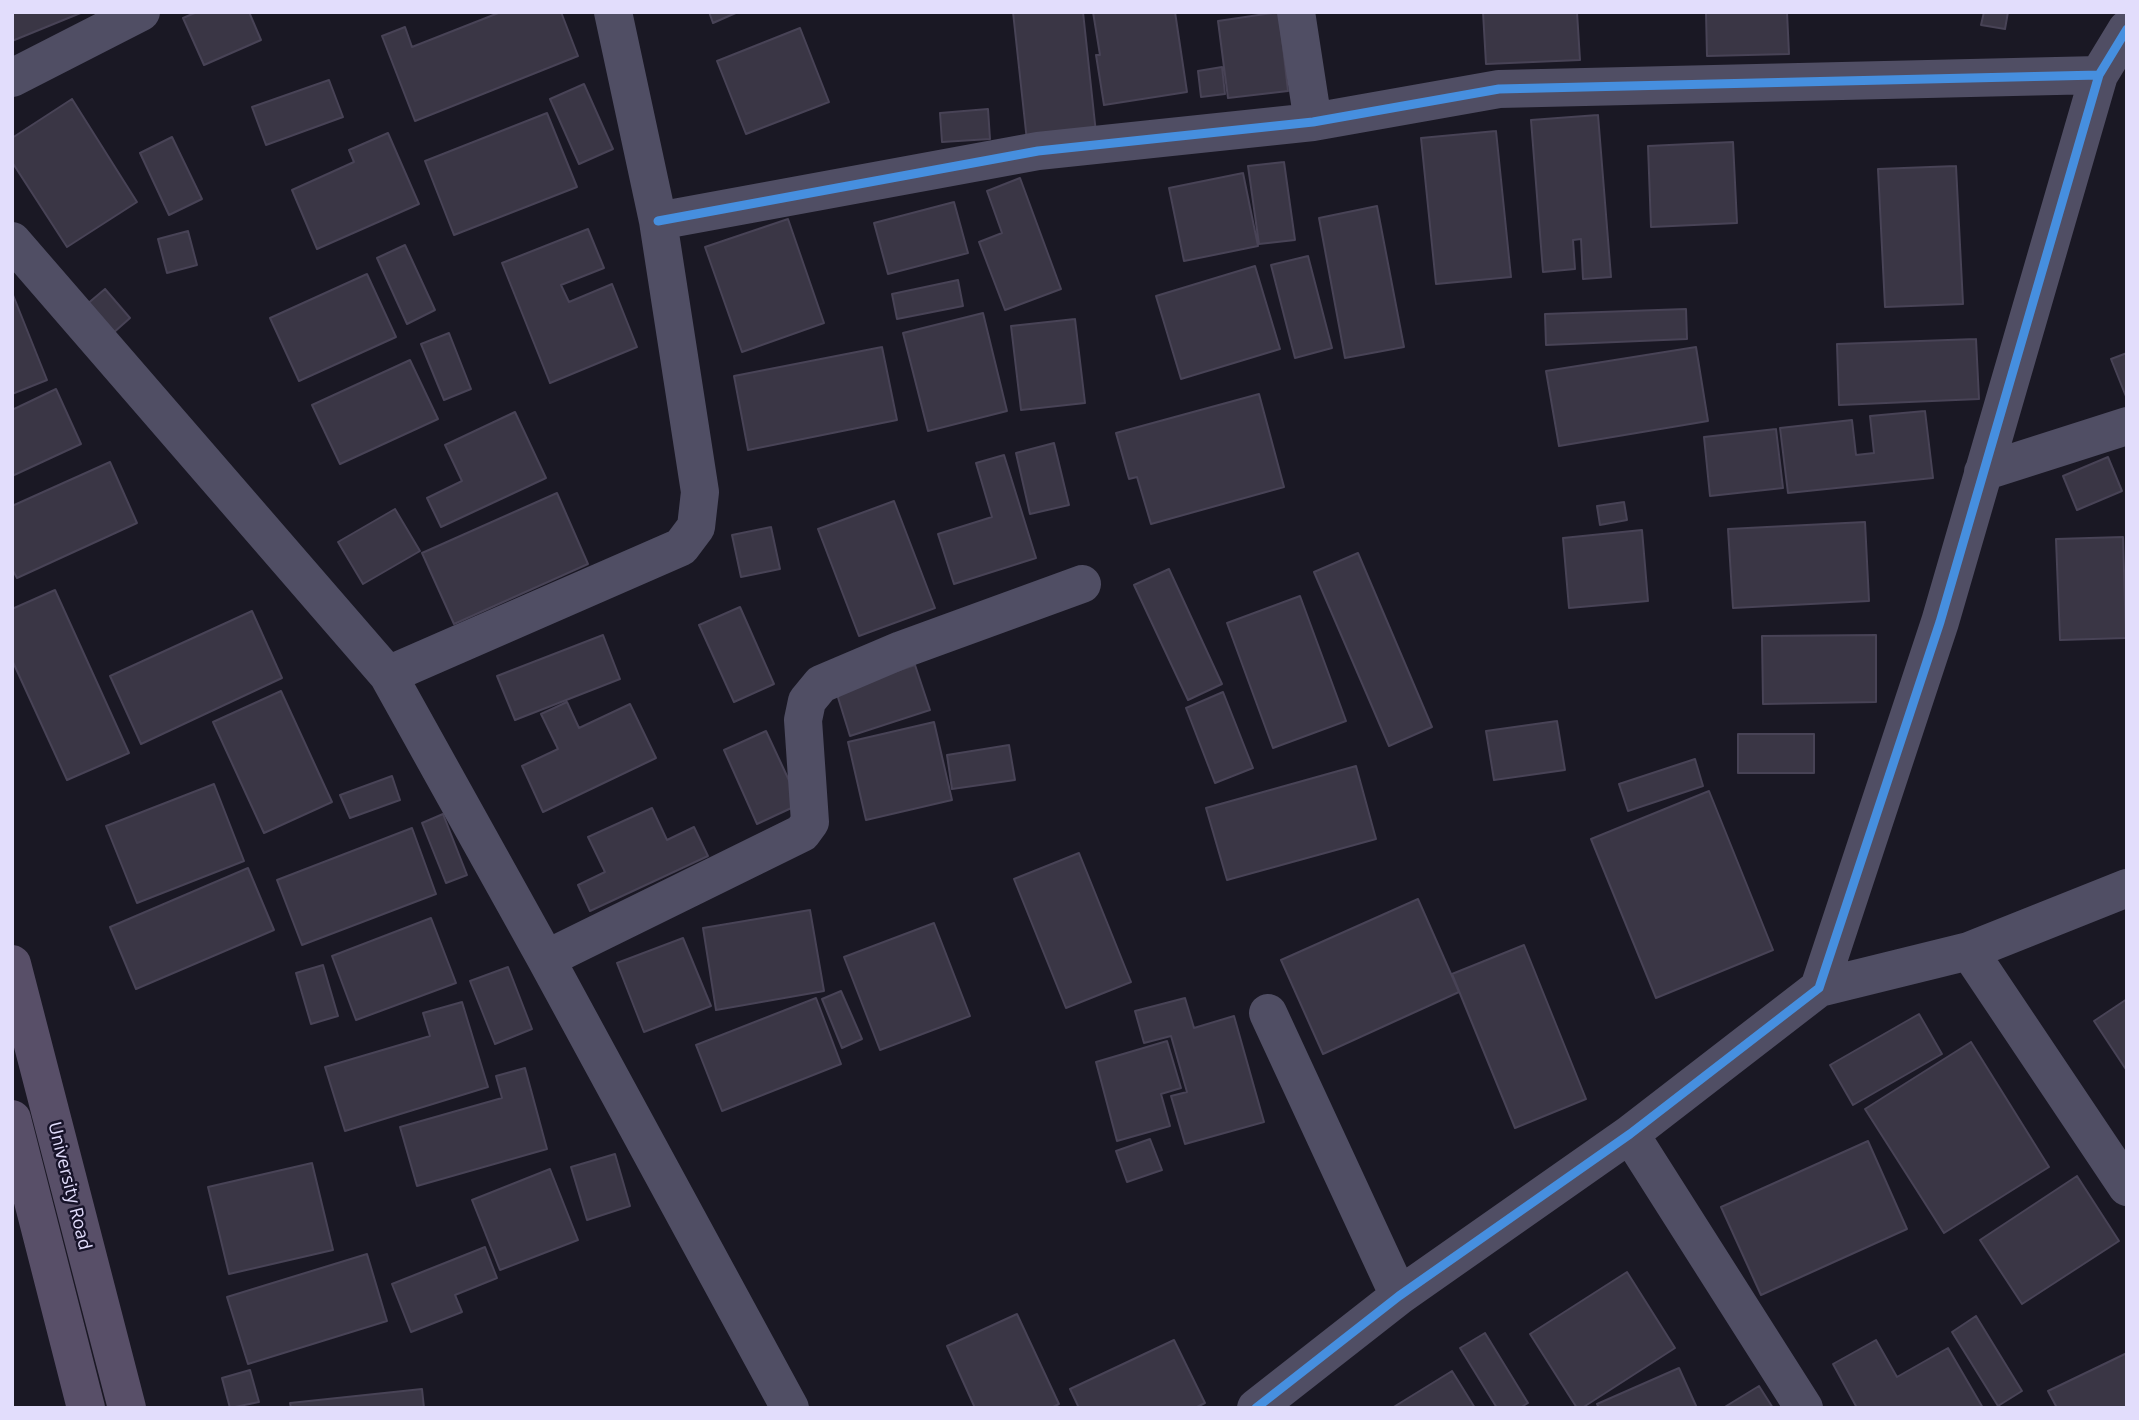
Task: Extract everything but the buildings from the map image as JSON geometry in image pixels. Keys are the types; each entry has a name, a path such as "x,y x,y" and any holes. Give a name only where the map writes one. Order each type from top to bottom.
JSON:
{"main road":[{"name":"University Road","path":"12,964 127,1408"},
{"name":"University Road","path":"12,1119 86,1408"}],"street":[{"path":"12,78 141,12"},
{"path":"388,675 681,547 696,527 700,492 658,221 613,12"},
{"path":"1296,12 1312,122"},
{"path":"1819,988 1940,622 2099,75 2127,29"},
{"path":"658,221 1038,151 1312,122 1499,89 2099,75"},
{"path":"12,241 388,675 790,1408"},
{"path":"1983,472 2127,426"},
{"path":"546,959 802,833 810,822 803,720 807,701 821,684 901,650 1082,584"},
{"path":"1273,1402 1399,1296 1630,1134 1819,988 1969,951 2127,888"},
{"path":"1969,951 2127,1187"},
{"path":"1268,1013 1399,1296"},
{"path":"1630,1134 1804,1408"}],"cycle path":[{"path":"1256,1408 1399,1296 1630,1134 1819,988 1940,622 2099,75 2127,29"},
{"path":"658,221 1038,151 1313,122 1499,89 2099,75"}]}
